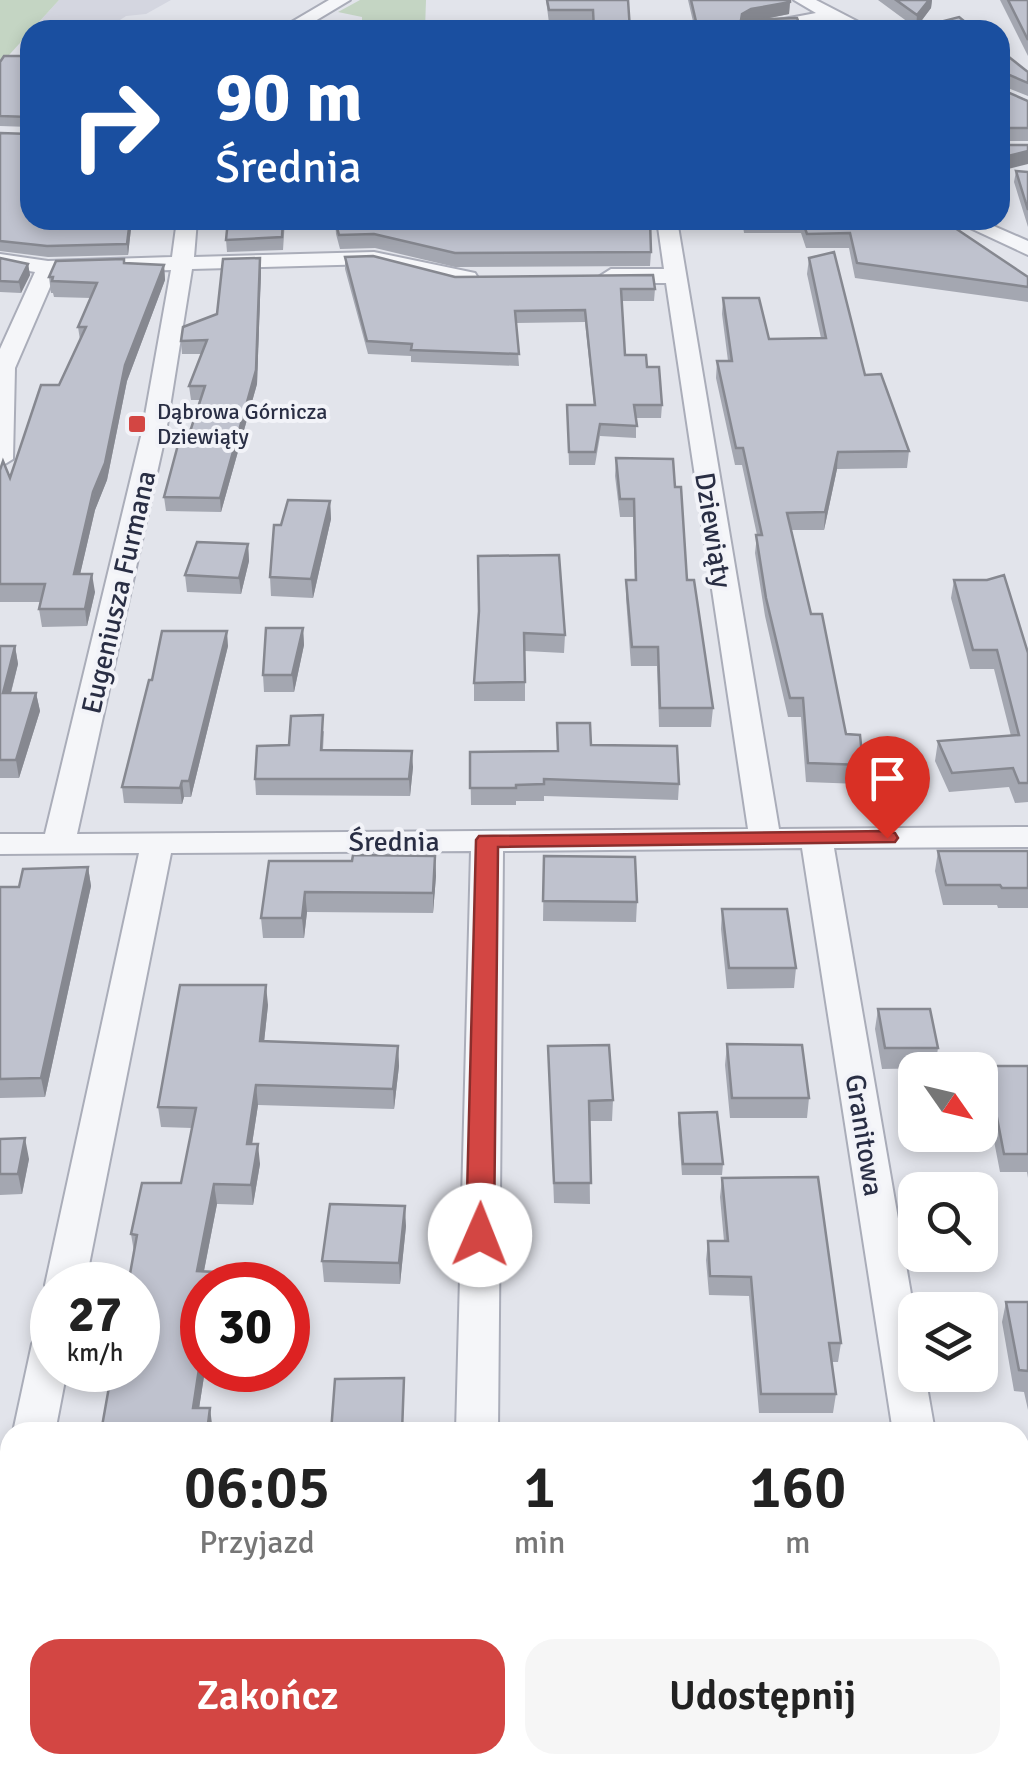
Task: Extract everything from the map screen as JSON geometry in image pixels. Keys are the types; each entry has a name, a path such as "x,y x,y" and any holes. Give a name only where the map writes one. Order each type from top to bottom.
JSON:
{"street":[{"path":"305,20 342,0"},
{"path":"802,0 842,20"},
{"path":"810,20 833,16"},
{"name":"Eugeniusza Furmana","path":"58,844 154,432 179,292 185,230"},
{"name":"Dziewiąty","path":"668,230 765,840"},
{"path":"985,230 1028,249"},
{"path":"0,260 48,267 374,258 455,278 480,278"},
{"path":"0,459 4,368 48,267"},
{"path":"598,276 675,276"},
{"name":"Średnia","path":"0,844 1028,836"},
{"name":"Granitowa","path":"816,838 912,1422"},
{"path":"476,1422 487,840"},
{"path":"70,1262 157,843"},
{"path":"36,1422 42,1392"}],"shaded area":[{"path":"59,0 171,0 146,14 120,20 41,20"}],"green space":[{"path":"0,0 59,0 41,20 20,20 20,43 0,65"},
{"path":"360,0 426,0 425,20 362,20 338,12"}],"building":[{"path":"547,0 628,0 629,20 594,20 593,10 549,10"},
{"path":"691,0 790,0 751,9 742,14 741,20 696,20"},
{"path":"896,0 929,0 917,15"},
{"path":"1008,0 1028,0 1028,40"},
{"path":"4,56 20,56 20,117 0,116 0,62"},
{"path":"1010,58 1028,72 1028,83 1010,75"},
{"path":"1010,93 1028,101 1028,128 1010,128"},
{"path":"0,133 20,134 20,230 129,230 127,244 47,246 0,241"},
{"path":"1010,145 1028,145 1028,151 1010,156"},
{"path":"1016,171 1028,172 1028,210"},
{"path":"227,230 282,230 282,237 226,240"},
{"path":"338,230 650,230 651,252 455,253 374,234 339,235"},
{"path":"806,230 958,230 1028,277 1028,287 857,263 850,233 807,234"},
{"path":"834,252 865,375 881,374 909,451 838,452 825,512 787,513 811,614 822,614 846,734 860,735 863,765 808,763 803,698 790,698 766,598 756,535 762,535 743,448 736,448 717,361 732,361 723,298 759,298 769,339 826,338 809,258"},
{"path":"373,256 455,277 653,275 655,289 621,289 625,355 646,355 647,367 659,367 662,405 634,405 637,426 600,424 595,452 569,452 567,405 595,405 585,310 515,311 519,354 411,350 412,344 367,341 345,257"},
{"path":"0,258 28,264 19,282 0,281"},
{"path":"260,258 256,370 220,498 164,497 179,441 187,441 205,386 189,386 207,340 181,341 183,327 217,314 223,259"},
{"path":"124,259 124,263 164,265 125,365 105,463 93,492 74,574 92,574 85,609 39,609 45,584 0,584 0,470 3,461 10,478 41,385 59,385 86,327 78,327 97,283 52,281 53,277 49,277 56,261"},
{"path":"616,458 673,459 675,487 681,487 687,580 694,580 713,708 660,708 658,647 632,647 626,580 636,580 634,499 620,499"},
{"path":"288,500 330,501 311,579 270,577 274,525 281,525"},
{"path":"197,542 248,544 239,578 185,575"},
{"path":"559,555 565,635 524,633 525,682 474,683 478,556"},
{"path":"1004,575 1028,653 1028,783 1019,783 1013,768 952,773 938,741 1019,735 997,650 973,650 954,580 987,580"},
{"path":"266,628 303,628 292,675 263,675"},
{"path":"162,631 227,631 189,781 182,781 180,788 122,787 152,680"},
{"path":"0,646 15,646 3,693 36,693 16,760 0,760"},
{"path":"323,715 321,750 412,751 409,779 255,779 257,746 289,745 291,716"},
{"path":"557,723 590,723 591,745 677,746 679,784 544,779 544,784 516,788 470,788 470,752 558,751"},
{"path":"938,851 1028,851 1028,888 946,885"},
{"path":"353,855 435,856 433,893 305,892 302,918 261,918 269,861 352,861"},
{"path":"544,856 635,857 637,902 543,901"},
{"path":"88,867 41,1078 0,1079 0,887 19,887 23,869"},
{"path":"722,909 787,909 796,968 729,968"},
{"path":"180,985 266,985 260,1041 398,1046 393,1089 256,1085 247,1144 258,1144 251,1185 214,1184 199,1262 180,1262 180,1392 195,1392 193,1408 210,1408 208,1422 103,1422 108,1392 160,1392 160,1262 132,1262 137,1235 131,1234 142,1183 181,1183 196,1108 158,1107"},
{"path":"878,1009 930,1009 938,1048 885,1048"},
{"path":"727,1044 802,1045 809,1098 732,1098"},
{"path":"609,1045 613,1100 589,1101 591,1183 554,1183 548,1046"},
{"path":"998,1066 1028,1066 1028,1154 1004,1154 998,1123"},
{"path":"717,1112 723,1164 683,1164 679,1113"},
{"path":"25,1138 18,1174 0,1174 0,1139"},
{"path":"818,1177 841,1343 829,1343 836,1394 761,1394 751,1277 710,1276 708,1241 728,1241 722,1178"},
{"path":"330,1204 405,1206 399,1263 322,1261"},
{"path":"1006,1302 1028,1302 1028,1371 1019,1370"},
{"path":"404,1378 402,1422 332,1422 335,1379"}],"place":[{"name":"Dąbrowa Górnicza Dziewiąty","path":"137,424"}],"route":[{"path":"480,1235 487,840 887,838"}]}
